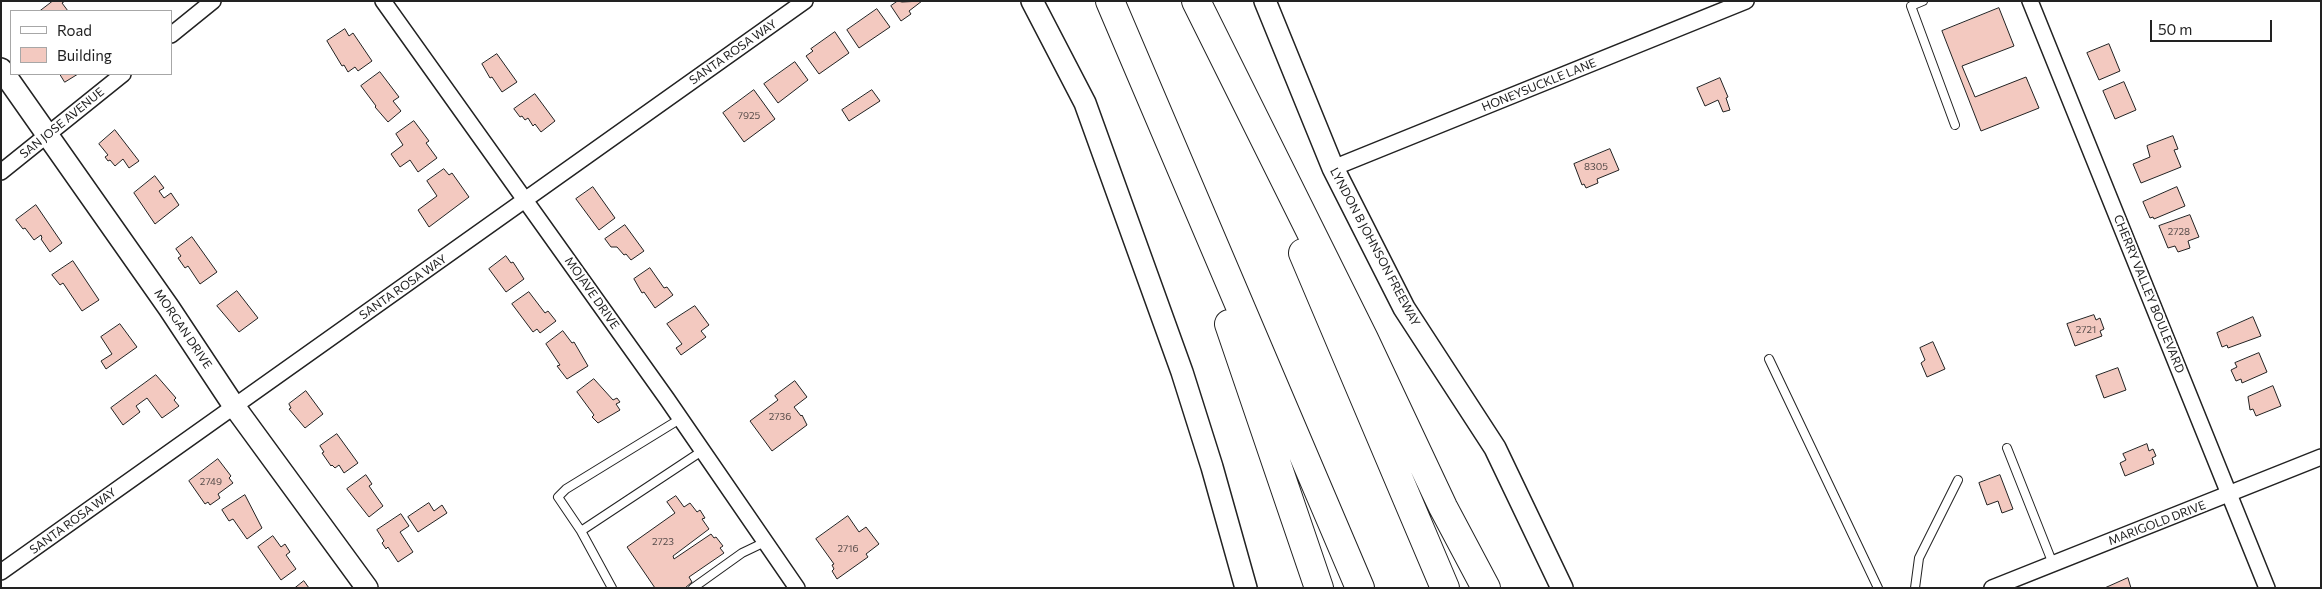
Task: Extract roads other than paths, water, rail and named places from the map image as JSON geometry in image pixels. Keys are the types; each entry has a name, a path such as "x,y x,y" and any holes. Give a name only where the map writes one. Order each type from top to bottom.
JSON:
{"highway":[{"path":"1196,1 1445,588"},
{"path":"1196,1 1360,330 1444,507 1486,588"},
{"path":"1112,6 1246,372 1319,588"},
{"path":"1112,6 1360,588"}],"main road":[{"path":"1032,1 1088,113 1182,372 1212,467 1246,588"},
{"name":"LYNDON B JOHNSON FREEWAY","path":"1265,1 1333,168 1404,308 1495,448 1562,588"},
{"name":"MORGAN DRIVE","path":"1,68 169,308 234,406 366,588"}],"street":[{"path":"172,34 213,1"},
{"name":"MOJAVE DRIVE","path":"383,1 526,200 797,588"},
{"name":"SANTA ROSA WAY","path":"1,572 805,1"},
{"name":"HONEYSUCKLE LANE","path":"1333,168 1746,1"},
{"name":"CHERRY VALLEY BOULEVARD","path":"2030,1 2268,588"},
{"name":"SAN JOSE AVENUE","path":"1,172 122,75"},
{"name":"MARIGOLD DRIVE","path":"1992,588 2321,457"}],"lane":[{"path":"1923,1 1911,6 1955,125"},
{"path":"1769,359 1878,588"},
{"path":"612,588 581,531 558,497 566,489 680,419"},
{"path":"2007,448 2053,564"},
{"path":"581,531 702,451"},
{"path":"1915,588 1919,558 1958,480"},
{"path":"693,588 742,553 765,542"}]}
